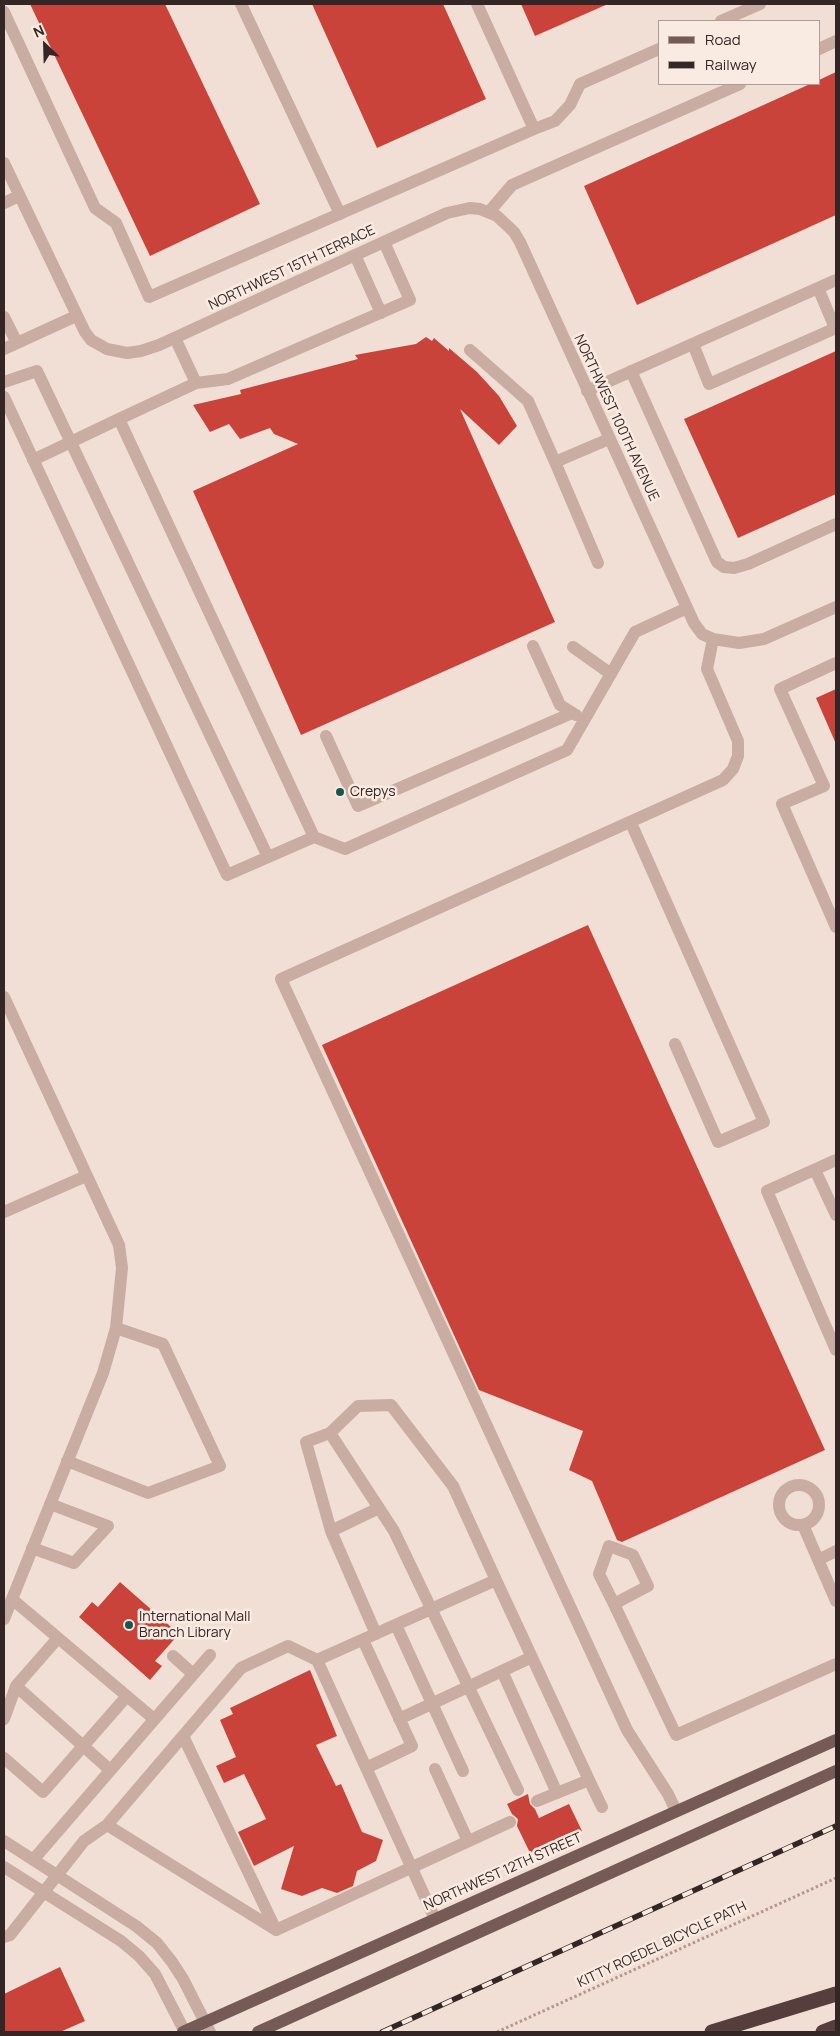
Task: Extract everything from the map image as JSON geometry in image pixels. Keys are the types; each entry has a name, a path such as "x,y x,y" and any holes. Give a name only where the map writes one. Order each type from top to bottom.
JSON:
{"highway":[{"path":"712,2032 836,1994"},
{"path":"823,2032 836,2027"}],"main road":[{"name":"NORTHWEST 12TH STREET","path":"185,2032 207,2027 435,1920 836,1740"},
{"path":"258,2032 836,1771"}],"street":[{"path":"241,4 340,214"},
{"path":"477,4 534,129"},
{"path":"723,20 760,4"},
{"path":"4,12 95,208 116,223 149,297 555,121 570,105 580,84 658,49"},
{"path":"820,49 836,41"},
{"path":"489,212 512,185 738,85"},
{"path":"4,163 76,316 4,349"},
{"path":"4,203 19,196"},
{"name":"NORTHWEST 15TH TERRACE","path":"76,316 91,340 107,349 127,354 141,351 175,338 458,210 470,208 489,212"},
{"name":"NORTHWEST 100TH AVENUE","path":"489,212 505,222 514,232 694,624 702,634 713,639"},
{"path":"33,460 196,383 228,379 410,300 384,242"},
{"path":"355,255 381,313"},
{"path":"587,391 836,280"},
{"path":"693,344 709,384 836,328 818,288"},
{"path":"4,317 16,343"},
{"path":"175,338 196,383"},
{"path":"470,350 528,400 598,562"},
{"path":"4,382 37,371 268,857"},
{"path":"631,371 717,562 724,567 734,568 748,564 836,524"},
{"path":"4,397 227,874 314,837"},
{"path":"119,419 314,837 345,849 567,750 635,632 687,608"},
{"path":"555,462 609,439"},
{"path":"676,1811 668,1794 627,1730 281,979 723,780 733,769 738,756 738,741 707,669 713,639 739,643 764,639 836,607"},
{"path":"533,646 560,705 584,720"},
{"path":"573,647 611,674"},
{"path":"836,663 780,689 824,786 782,804 836,927"},
{"path":"326,736 358,806 572,713"},
{"path":"631,823 764,1122 718,1142 675,1044"},
{"path":"4,997 119,1245 122,1268 116,1328 103,1373 4,1620"},
{"path":"836,1160 767,1191 836,1350"},
{"path":"815,1170 836,1215"},
{"path":"4,1212 86,1176"},
{"path":"67,1461 148,1493 220,1466 163,1344 116,1328"},
{"path":"376,1634 331,1531 306,1442 330,1433 358,1406 392,1406 453,1486 602,1807"},
{"path":"330,1433 394,1531 518,1790"},
{"path":"32,1548 74,1563 108,1526 50,1504"},
{"path":"331,1531 379,1508"},
{"path":"803,1526 836,1601"},
{"path":"614,1604 648,1586 633,1555 609,1546 599,1574 676,1735 836,1664"},
{"path":"818,1560 836,1551"},
{"path":"317,1660 496,1580"},
{"path":"12,1599 154,1719"},
{"path":"396,1625 463,1771"},
{"path":"4,1719 16,1686 58,1638"},
{"path":"362,1640 412,1746 366,1768"},
{"path":"6,1934 44,1893 84,1842 107,1825 241,1668 288,1646 317,1660 435,1920"},
{"path":"33,1860 210,1655"},
{"path":"173,1656 194,1674"},
{"path":"399,1719 532,1657"},
{"path":"502,1671 557,1793"},
{"path":"16,1686 110,1770"},
{"path":"4,1758 43,1792 127,1696"},
{"path":"183,1736 276,1930"},
{"path":"434,1769 468,1841"},
{"path":"537,1802 589,1780"},
{"path":"276,1930 510,1822"},
{"path":"107,1825 276,1930"},
{"path":"4,1841 136,1926 157,1944 176,1967 207,2027"},
{"path":"4,1867 121,1941 139,1956 155,1974 185,2032"}],"path":[{"name":"KITTY ROEDEL BICYCLE PATH","path":"497,2032 836,1878"}],"building":[{"path":"30,4 165,4 260,204 150,256"},
{"path":"312,4 443,4 486,99 377,148"},
{"path":"521,4 608,4 535,36"},
{"path":"836,72 836,215 637,305 584,186 808,85 820,85 820,80"},
{"path":"426,337 432,341 434,338 449,351 449,348 477,372 499,396 517,426 499,445 460,409 555,622 301,735 193,491 298,444 274,434 270,428 240,439 229,424 210,432 193,405 241,394 240,390 358,359 355,355 416,344"},
{"path":"836,351 836,494 738,538 684,419"},
{"path":"836,689 836,744 816,698"},
{"path":"588,925 825,1450 622,1542 617,1540 592,1481 569,1470 583,1431 479,1390 322,1045"},
{"name":"International Mall Branch Library","path":"120,1582 179,1634 155,1661 162,1666 150,1680 79,1617 92,1602 98,1607"},
{"path":"310,1670 337,1736 316,1745 336,1786 341,1784 362,1832 383,1840 376,1861 357,1871 353,1886 337,1893 322,1888 302,1896 281,1889 294,1846 254,1866 238,1832 266,1819 244,1774 224,1783 216,1766 236,1757 220,1720 233,1714 230,1708"},
{"path":"528,1794 530,1804 535,1809 539,1818 569,1804 582,1831 531,1855 517,1826 518,1819 512,1814 507,1804"},
{"path":"60,1967 85,2021 60,2032 4,2032 4,1994"}],"railway":[{"path":"382,2032 836,1826"}],"place":[{"name":"Crepys","path":"340,792"},
{"name":"International Mall Branch Library","path":"129,1625"}]}
